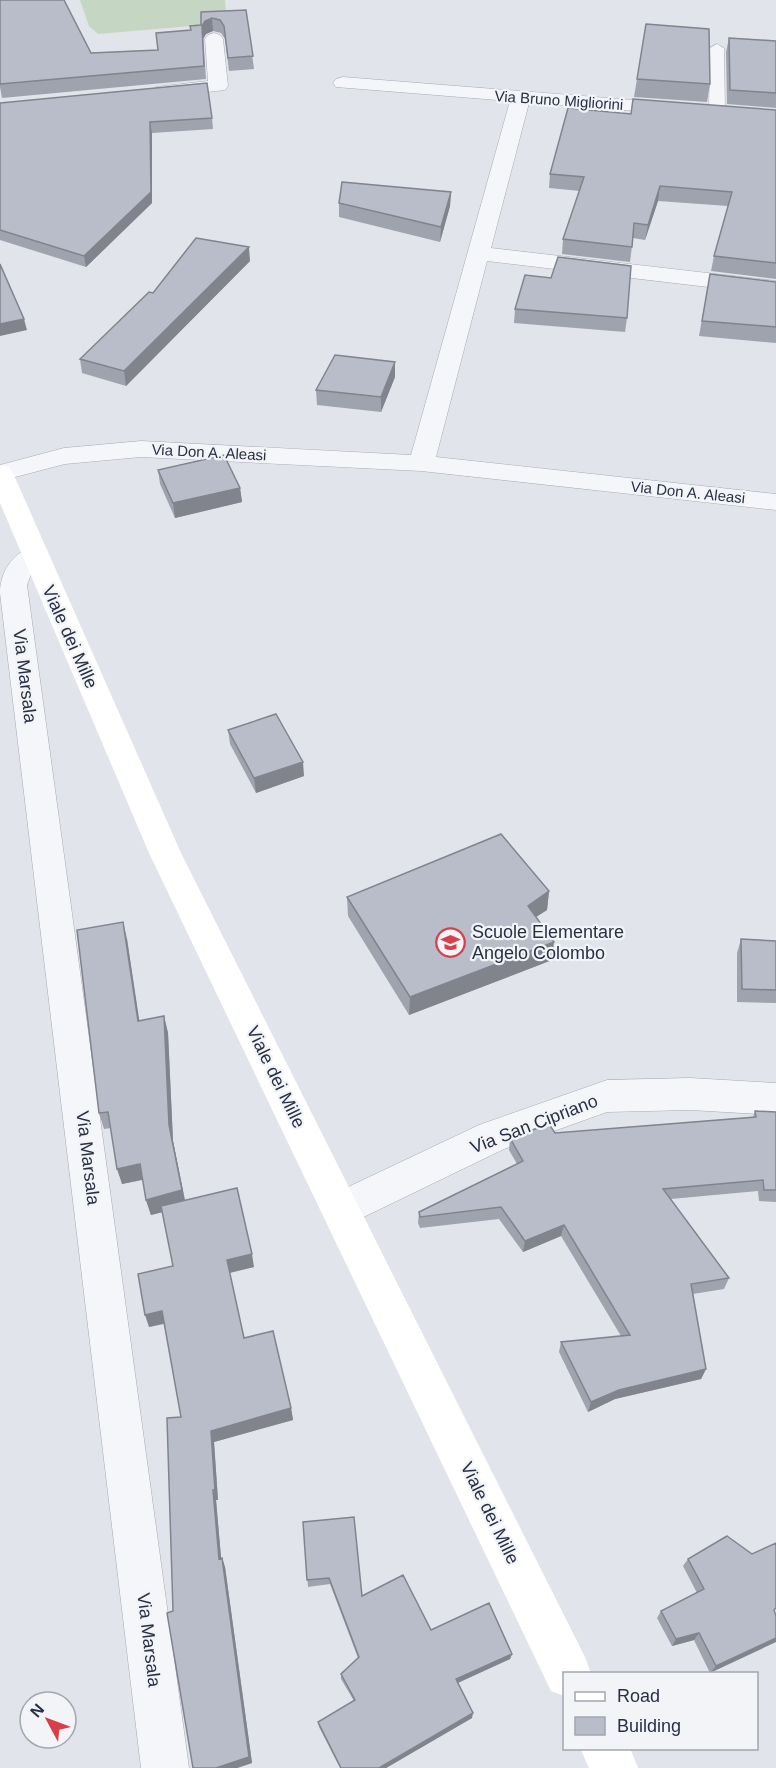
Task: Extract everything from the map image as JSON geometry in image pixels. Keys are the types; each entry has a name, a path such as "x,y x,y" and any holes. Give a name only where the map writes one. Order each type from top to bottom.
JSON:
{"main road":[{"name":"Viale dei Mille","path":"0,473 165,853 567,1672"},
{"path":"605,1750 614,1768"}],"street":[{"path":"149,93 218,86 214,39"},
{"name":"Via Bruno Migliorini","path":"343,83 741,113"},
{"path":"421,463 521,97"},
{"path":"479,253 776,288"},
{"name":"Via Don A. Aleasi","path":"0,473 64,456 141,449 421,463 776,502"},
{"name":"Via Marsala","path":"34,555 20,568 13,585 165,1768"},
{"name":"Via San Cipriano","path":"341,1210 492,1137 607,1096 690,1094 776,1099"}],"lane":[{"path":"717,48 717,111"}],"green space":[{"path":"80,0 225,0 227,23 98,34 89,26"}],"building":[{"path":"0,0 64,0 91,53 158,50 156,33 191,30 190,26 201,25 201,12 246,10 253,56 228,58 224,26 220,20 212,18 205,21 202,26 204,66 0,84"},
{"path":"646,24 709,29 710,84 637,79"},
{"path":"729,38 776,41 776,93 730,90"},
{"path":"207,83 212,118 150,122 151,192 84,256 0,230 0,103"},
{"path":"633,99 776,110 776,263 714,256 732,192 660,186 648,225 634,223 632,247 563,239 584,177 550,174 568,108 631,114"},
{"path":"342,182 451,192 441,227 339,203"},
{"path":"196,238 249,247 124,371 80,359 149,292 153,293"},
{"path":"558,257 631,266 627,318 515,309 525,275 551,278"},
{"path":"0,264 24,319 0,324"},
{"path":"710,274 776,282 776,327 702,321"},
{"path":"335,355 395,362 381,397 316,390"},
{"path":"224,455 240,488 173,503 158,470"},
{"path":"276,714 303,762 254,778 228,730"},
{"name":"Scuole Elementare Angelo Colombo","path":"501,834 549,891 528,906 554,942 410,997 347,897"},
{"path":"123,922 138,1021 164,1016 169,1125 182,1190 146,1200 140,1164 117,1169 108,1112 99,1113 77,930"},
{"path":"741,939 776,941 776,990 742,989"},
{"path":"755,1111 776,1112 776,1190 764,1190 763,1180 663,1189 729,1278 691,1284 706,1369 619,1390 591,1402 561,1342 630,1335 564,1225 525,1241 501,1207 420,1217 419,1212 523,1161 510,1138 549,1124 555,1133 756,1117"},
{"path":"237,1188 252,1254 227,1260 244,1338 273,1331 291,1408 211,1431 219,1559 222,1558 249,1757 216,1768 193,1768 167,1613 173,1611 167,1418 181,1417 162,1311 145,1315 138,1274 173,1266 161,1206"},
{"path":"354,1517 362,1596 403,1575 431,1630 489,1603 512,1654 456,1679 473,1713 379,1768 341,1768 318,1722 355,1700 341,1674 359,1657 329,1578 307,1580 303,1522"},
{"path":"727,1536 752,1554 776,1543 776,1608 774,1610 776,1638 716,1666 699,1633 676,1639 661,1611 704,1589 688,1559"}],"place":[{"name":"Scuole Elementare Angelo Colombo","path":"451,942"}]}
